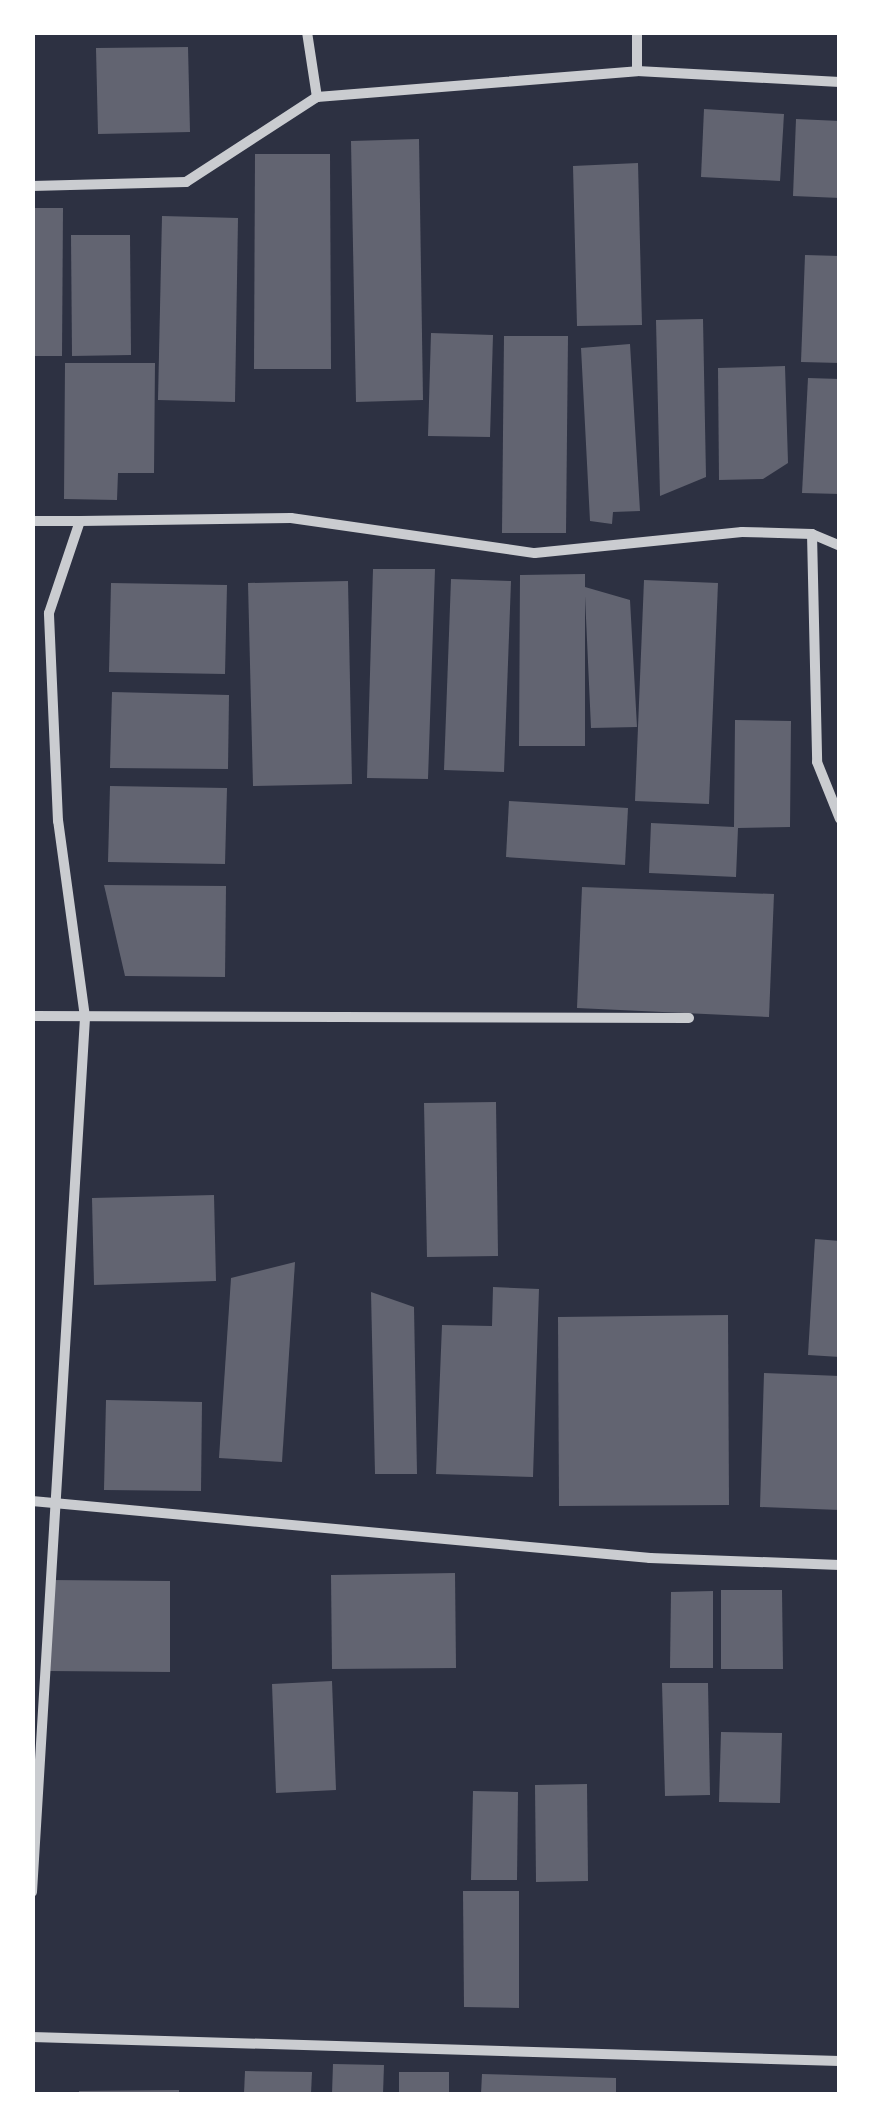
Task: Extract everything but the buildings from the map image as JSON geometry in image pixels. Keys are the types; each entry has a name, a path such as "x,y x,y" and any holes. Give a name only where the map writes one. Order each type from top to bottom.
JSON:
{"street":[{"path":"307,32 317,97"},
{"path":"637,32 637,71"},
{"path":"32,186 186,182 317,97 637,71 840,82"},
{"path":"32,521 291,518 535,553 742,532 812,534 840,546"},
{"path":"32,1892 51,1501 85,1017 58,821 49,613 80,522"},
{"path":"812,534 817,762 840,819"},
{"path":"32,1016 688,1018"},
{"path":"32,1501 650,1558 840,1564"},
{"path":"32,2037 840,2062"}]}
